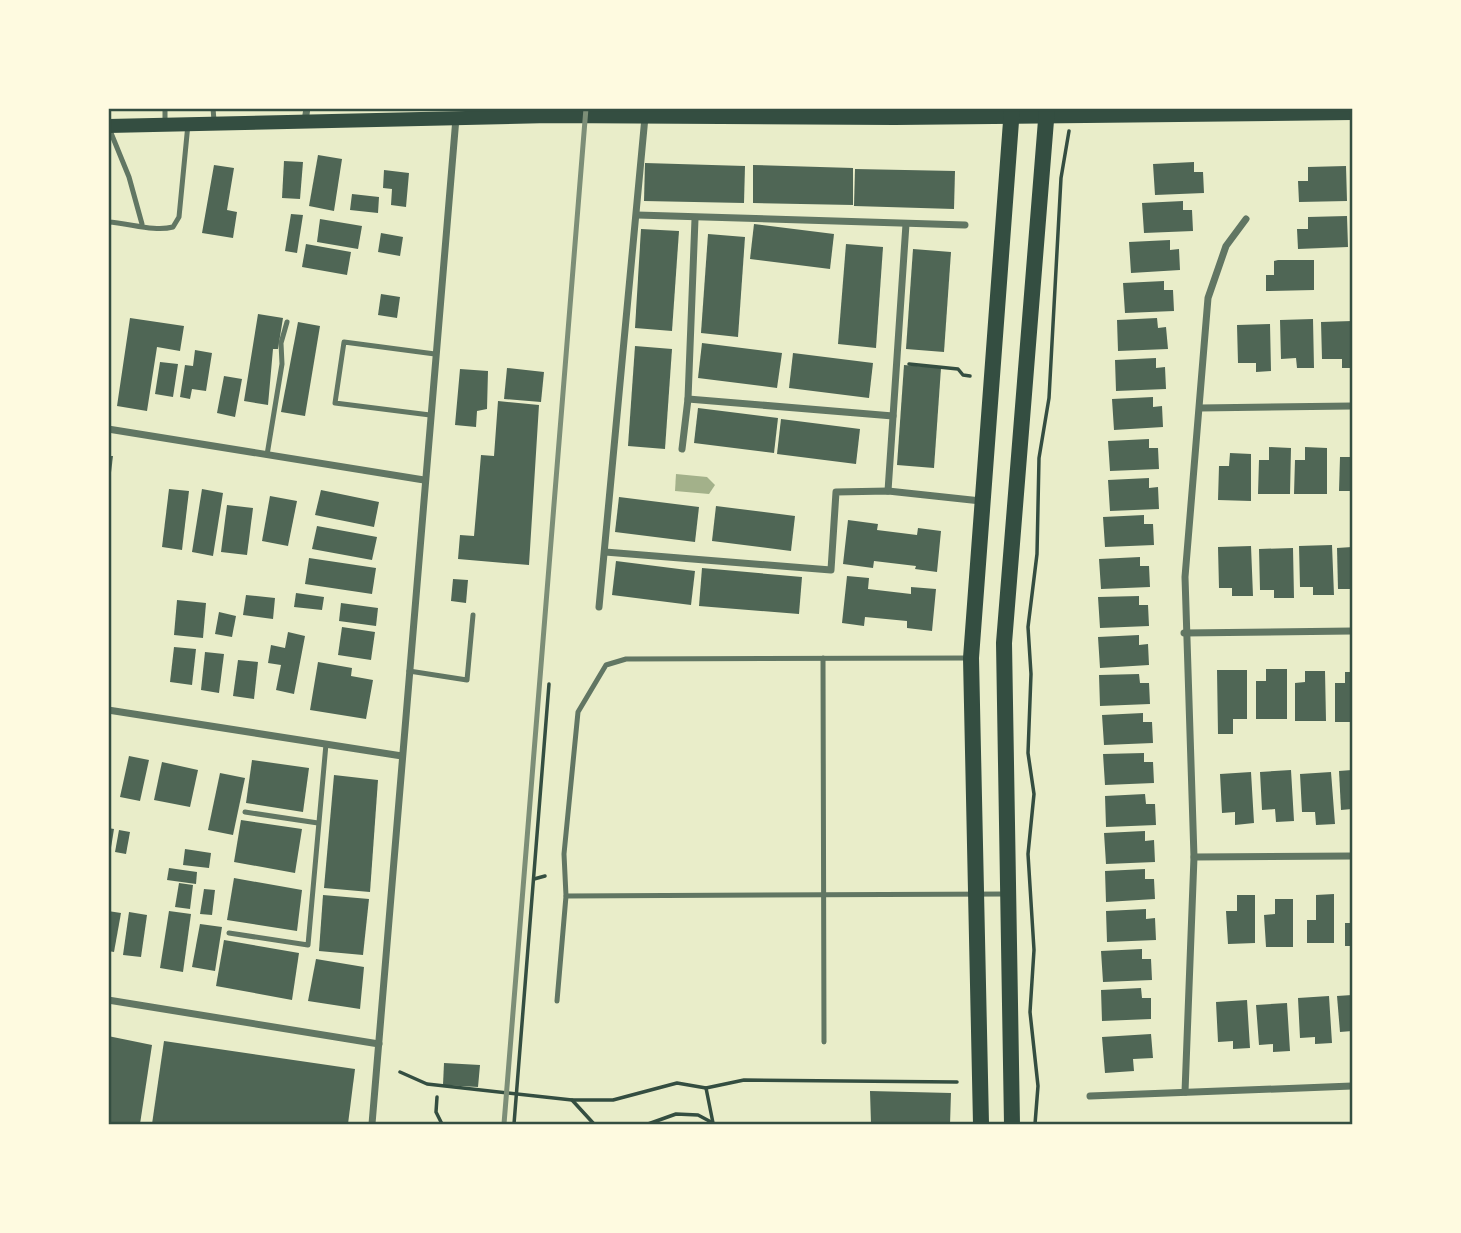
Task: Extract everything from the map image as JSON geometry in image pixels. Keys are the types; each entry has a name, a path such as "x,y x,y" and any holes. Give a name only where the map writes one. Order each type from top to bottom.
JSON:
{"main road":[{"path":"108,127 214,124 306,115 455,113 645,117 1047,111 1353,113"},
{"path":"1012,1125 1004,643 1047,111"},
{"path":"981,1125 971,658 1011,113"}],"street":[{"path":"372,1125 455,113"},
{"path":"599,607 645,117"},
{"path":"637,215 695,219 965,225"},
{"path":"682,449 688,399 695,219"},
{"path":"1185,1092 1194,857 1184,633 1185,576 1208,298 1226,246 1245,219"},
{"path":"888,491 906,224"},
{"path":"688,399 893,416"},
{"path":"1200,408 1353,406"},
{"path":"108,429 424,480"},
{"path":"605,552 831,570 836,492 888,491 982,501"},
{"path":"1184,633 1353,631"},
{"path":"108,710 402,756"},
{"path":"1194,857 1353,856"},
{"path":"108,1000 379,1044"},
{"path":"1090,1096 1353,1086"}],"lane":[{"path":"165,108 165,125"},
{"path":"213,108 214,124"},
{"path":"108,222 142,224 162,230 173,227 179,217 188,124"},
{"path":"108,127 129,177 142,224"},
{"path":"267,455 282,364 281,343 287,322"},
{"path":"430,415 335,403 344,342 435,354"},
{"path":"409,671 467,680 473,615"},
{"path":"823,658 824,1042"},
{"path":"557,1000 566,896 564,854 578,712 606,665 626,659 971,658"},
{"path":"229,933 308,945 326,744"},
{"path":"245,812 318,822"},
{"path":"566,896 1008,894"}],"path":[{"path":"1035,1125 1038,1086 1030,1012 1034,950 1028,854 1034,793 1028,753 1031,674 1028,616 1037,554 1039,457 1049,398 1061,178 1066,156"},
{"path":"908,364 958,369 963,375 970,376"},
{"path":"514,1125 549,684"},
{"path":"534,879 545,876"},
{"path":"400,1072 427,1084 572,1100 613,1100 677,1083 706,1088 744,1080 957,1082"},
{"path":"706,1088 712,1124"},
{"path":"437,1097 436,1112 442,1125"},
{"path":"572,1100 594,1125"},
{"path":"648,1125 663,1123 676,1114 698,1115 712,1124"}],"shaded area":[{"path":"676,474 707,477 715,485 709,494 675,491"}],"building":[{"path":"318,155 342,159 334,211 309,206"},
{"path":"284,161 303,162 300,199 282,198"},
{"path":"1194,162 1194,172 1203,172 1204,193 1155,195 1153,164"},
{"path":"645,163 745,166 744,203 644,201"},
{"path":"214,165 234,168 227,210 237,212 233,238 202,233"},
{"path":"753,165 853,168 853,205 753,203"},
{"path":"1346,166 1347,201 1299,202 1298,181 1308,181 1308,167"},
{"path":"855,169 955,171 954,209 854,206"},
{"path":"384,170 409,173 406,207 391,205 392,189 383,188"},
{"path":"352,194 379,197 378,213 350,210"},
{"path":"1183,201 1183,210 1192,210 1193,231 1144,233 1142,203"},
{"path":"291,214 303,215 297,253 285,251"},
{"path":"1347,216 1348,247 1298,249 1297,229 1308,229 1308,217"},
{"path":"320,219 362,226 358,249 317,242"},
{"path":"754,224 834,234 830,269 750,259"},
{"path":"641,229 679,231 672,331 635,328"},
{"path":"381,233 403,237 400,256 378,252"},
{"path":"708,234 745,237 738,337 701,333"},
{"path":"1170,240 1170,250 1179,249 1180,270 1131,273 1129,242"},
{"path":"306,244 351,252 347,275 302,267"},
{"path":"846,244 883,247 876,348 838,344"},
{"path":"913,249 951,252 944,352 906,349"},
{"path":"1314,260 1314,290 1266,291 1266,275 1274,275 1274,261"},
{"path":"1164,281 1164,290 1173,290 1174,311 1125,313 1123,283"},
{"path":"381,294 400,297 397,318 378,315"},
{"path":"258,314 283,318 278,349 273,349 268,405 244,401"},
{"path":"130,318 184,326 180,351 157,347 147,411 117,406"},
{"path":"1157,318 1158,328 1166,327 1168,349 1118,351 1117,320"},
{"path":"1313,319 1314,368 1297,368 1296,358 1281,359 1280,320"},
{"path":"1352,321 1352,368 1342,368 1342,359 1322,359 1321,322"},
{"path":"298,322 320,326 305,416 281,412"},
{"path":"1270,324 1271,371 1256,372 1256,363 1238,363 1237,325"},
{"path":"702,343 782,353 777,388 698,378"},
{"path":"635,346 672,349 665,449 628,446"},
{"path":"195,350 212,353 206,391 192,389 190,399 180,397 185,365 193,366"},
{"path":"793,353 873,363 869,398 789,388"},
{"path":"1156,358 1156,368 1165,367 1166,389 1116,391 1115,360"},
{"path":"160,362 178,364 173,397 155,394"},
{"path":"904,365 941,368 934,468 897,465"},
{"path":"507,368 544,372 541,402 504,399"},
{"path":"460,369 488,371 487,409 477,411 476,427 455,425"},
{"path":"224,376 242,379 235,417 217,413"},
{"path":"1153,397 1153,407 1162,406 1163,427 1114,430 1112,399"},
{"path":"498,401 539,405 529,565 458,559 460,535 474,536 481,455 494,456"},
{"path":"698,408 778,418 774,453 694,443"},
{"path":"781,419 860,429 856,464 777,454"},
{"path":"1149,439 1149,448 1158,448 1159,469 1110,471 1108,441"},
{"path":"1269,447 1291,448 1290,494 1258,494 1259,460 1269,460"},
{"path":"1305,447 1327,448 1327,494 1294,494 1295,460 1305,460"},
{"path":"1230,453 1251,454 1251,501 1218,500 1219,466 1229,466"},
{"path":"108,456 113,456 110,481 108,481"},
{"path":"1340,457 1352,457 1352,491 1339,491"},
{"path":"1149,478 1149,488 1158,487 1159,509 1110,511 1108,480"},
{"path":"169,489 189,491 182,550 162,547"},
{"path":"202,489 223,493 213,556 192,552"},
{"path":"321,490 379,502 374,527 315,515"},
{"path":"270,496 297,501 288,546 262,541"},
{"path":"619,497 699,507 695,542 615,532"},
{"path":"227,505 253,508 247,555 221,552"},
{"path":"716,506 795,516 791,551 712,541"},
{"path":"1144,515 1144,524 1153,524 1154,545 1105,547 1103,517"},
{"path":"848,520 878,524 877,530 917,535 918,528 941,531 937,572 915,569 916,566 874,561 873,568 843,564"},
{"path":"317,526 377,537 372,560 312,549"},
{"path":"1332,545 1334,595 1313,595 1313,587 1300,587 1299,546"},
{"path":"1251,546 1253,596 1232,596 1232,588 1219,588 1218,547"},
{"path":"1352,547 1352,589 1338,589 1337,548"},
{"path":"1293,548 1294,598 1274,598 1274,590 1260,590 1259,549"},
{"path":"1140,557 1140,566 1149,566 1150,587 1101,589 1099,559"},
{"path":"309,558 376,568 372,594 305,584"},
{"path":"616,561 695,571 691,605 612,595"},
{"path":"702,568 802,577 799,614 699,606"},
{"path":"847,576 869,578 868,589 911,594 911,587 936,589 932,631 907,628 907,621 865,617 864,626 842,623"},
{"path":"453,579 468,580 466,603 451,601"},
{"path":"296,593 324,597 322,610 294,607"},
{"path":"246,595 275,598 273,619 243,615"},
{"path":"1139,596 1139,605 1148,605 1149,626 1100,628 1098,597"},
{"path":"177,600 206,603 203,638 174,635"},
{"path":"341,603 378,608 376,626 339,621"},
{"path":"219,612 236,616 232,637 215,634"},
{"path":"342,627 375,632 371,660 338,655"},
{"path":"288,632 305,636 294,694 276,690 281,665 268,663 271,645 285,648"},
{"path":"1139,635 1139,645 1148,644 1149,665 1100,668 1098,637"},
{"path":"174,647 196,649 192,685 170,682"},
{"path":"205,652 224,654 219,693 201,690"},
{"path":"238,660 258,662 254,699 233,696"},
{"path":"318,662 352,668 351,676 373,680 366,719 310,710"},
{"path":"1266,669 1287,669 1287,719 1256,719 1256,681 1266,681"},
{"path":"1217,670 1247,670 1247,719 1233,719 1233,734 1218,734"},
{"path":"1305,671 1325,671 1326,721 1295,721 1295,683 1305,682"},
{"path":"1345,672 1352,672 1352,722 1335,722 1335,683 1345,683"},
{"path":"1139,674 1140,683 1149,683 1150,704 1100,706 1099,675"},
{"path":"1143,713 1143,722 1152,722 1153,743 1104,745 1102,715"},
{"path":"1144,753 1144,762 1153,762 1154,783 1105,785 1103,754"},
{"path":"129,756 149,760 140,801 120,797"},
{"path":"252,760 309,768 303,812 246,803"},
{"path":"162,762 198,770 190,807 154,800"},
{"path":"1291,770 1294,821 1276,822 1275,809 1262,810 1260,772"},
{"path":"1352,770 1352,809 1341,810 1339,771"},
{"path":"1251,772 1254,823 1235,825 1235,812 1222,813 1220,774"},
{"path":"1331,772 1335,824 1316,825 1315,812 1302,812 1300,774"},
{"path":"220,773 245,778 233,835 208,830"},
{"path":"334,775 378,780 370,892 324,888"},
{"path":"1145,794 1146,804 1155,804 1156,825 1106,827 1105,796"},
{"path":"241,820 302,829 295,873 234,862"},
{"path":"108,828 114,829 110,854 108,854"},
{"path":"119,830 130,832 126,854 115,852"},
{"path":"1145,831 1145,841 1154,840 1155,862 1106,864 1104,833"},
{"path":"185,849 211,853 209,868 183,865"},
{"path":"169,868 197,872 196,884 167,880"},
{"path":"1145,869 1145,879 1154,879 1155,899 1106,902 1105,871"},
{"path":"234,878 302,890 297,931 227,920"},
{"path":"179,883 193,885 190,909 175,907"},
{"path":"204,889 215,890 212,915 200,914"},
{"path":"1334,894 1334,943 1307,943 1307,920 1316,920 1316,895"},
{"path":"323,895 369,899 363,955 319,951"},
{"path":"1237,895 1255,895 1255,943 1228,944 1226,911 1237,911"},
{"path":"1275,899 1293,899 1293,947 1266,947 1264,915 1275,914"},
{"path":"1146,909 1146,919 1155,918 1156,940 1107,942 1106,911"},
{"path":"108,911 121,913 114,952 108,951"},
{"path":"169,911 191,914 183,972 160,968"},
{"path":"129,912 147,915 141,957 123,955"},
{"path":"1345,923 1352,923 1352,946 1345,946"},
{"path":"200,924 222,927 215,971 192,967"},
{"path":"224,940 299,953 292,1000 216,986"},
{"path":"1142,949 1142,959 1151,959 1152,980 1103,982 1101,951"},
{"path":"316,959 364,967 360,1009 308,1001"},
{"path":"1141,988 1142,998 1151,998 1151,1019 1102,1021 1101,990"},
{"path":"1352,995 1352,1031 1340,1032 1337,996"},
{"path":"1329,996 1332,1043 1315,1044 1315,1037 1300,1038 1298,998"},
{"path":"1247,1000 1250,1048 1233,1049 1233,1041 1218,1042 1216,1002"},
{"path":"1287,1003 1290,1051 1273,1052 1273,1044 1259,1045 1256,1005"},
{"path":"1151,1034 1153,1058 1133,1059 1134,1071 1105,1073 1102,1037"},
{"path":"108,1036 152,1045 140,1124 108,1124"},
{"path":"164,1041 355,1069 348,1124 152,1124"},
{"path":"444,1063 480,1065 478,1087 443,1085"},
{"path":"870,1091 951,1093 950,1124 871,1124"}],"railway":[{"path":"504,1124 586,108"}]}
